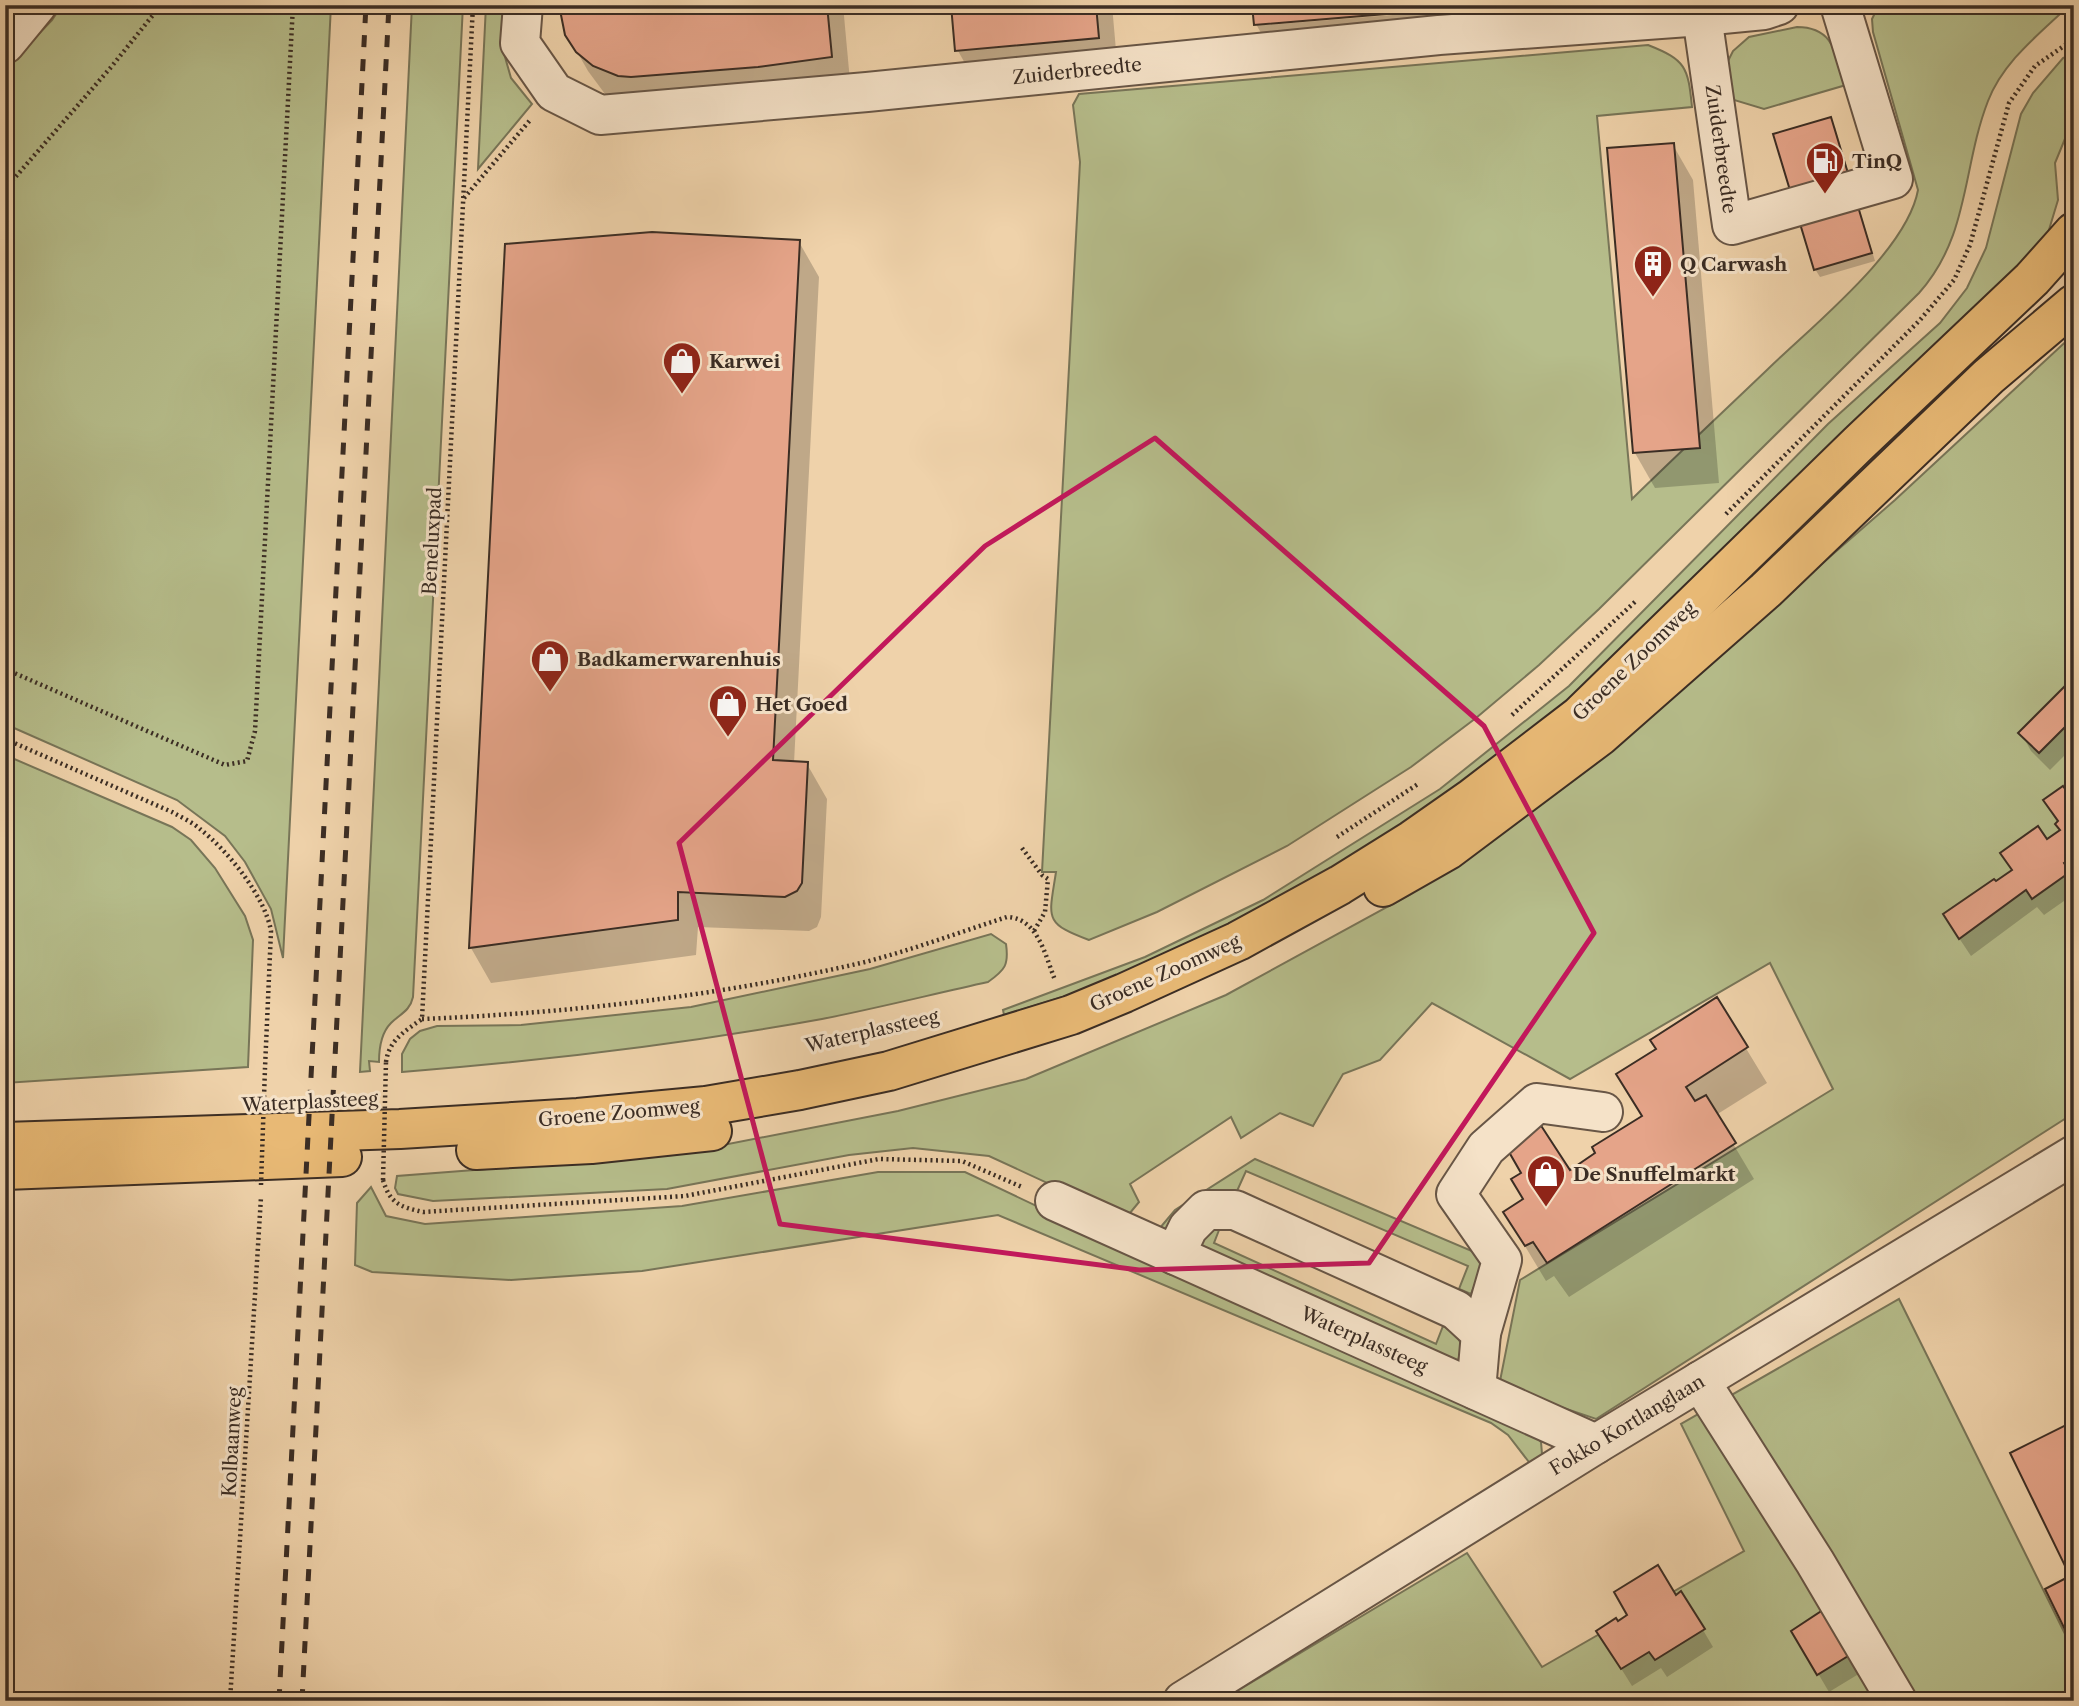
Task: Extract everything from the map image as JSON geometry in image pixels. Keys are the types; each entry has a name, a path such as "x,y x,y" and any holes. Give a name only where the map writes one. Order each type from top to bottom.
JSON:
{"main road":[{"name":"Groene Zoomweg","path":"5,1142 400,1129 578,1118 706,1106 889,1071 1071,1015 1124,993 1238,941 1340,885 1472,799 1579,716 2032,279 2074,232"},
{"name":"Groene Zoomweg","path":"5,1170 591,1144 712,1131 894,1095 1000,1063 1065,1040 1223,975 1309,930 1448,850 1600,736 1766,590 1988,377 2074,304"}],"street":[{"path":"5,44 37,5"},
{"name":"Zuiderbreedte","path":"523,5 520,43 554,92 600,115 880,91 1439,35 1702,16 1765,10 1779,5"},
{"name":"Zuiderbreedte","path":"1702,16 1732,225 1893,179 1840,5"},
{"path":"1476,1390 1481,1333 1502,1260 1457,1194 1486,1148 1537,1103 1603,1112"},
{"name":"Fokko Kortlanglaan","path":"1207,1694 1596,1444 2074,1155"},
{"name":"Waterplassteeg","path":"1055,1201 1596,1444"},
{"path":"1175,1255 1188,1228 1206,1210 1236,1210 1456,1310 1481,1333"},
{"path":"1700,1381 1815,1562 1897,1701"}],"path":[{"path":"5,189 161,5"},
{"path":"5,669 225,765 247,761 255,732 293,5"},
{"name":"Beneluxpad","path":"422,1019 473,5"},
{"path":"1717,523 1920,320 1954,280 1970,245 2009,103 2035,66 2074,37 2066,5"},
{"path":"464,199 554,92"},
{"path":"1509,717 1639,599"},
{"name":"Waterplassteeg","path":"5,739 172,812 197,826 218,844 260,902 271,931 261,1185"},
{"path":"1331,841 1422,782"},
{"path":"1022,848 1042,876 1048,879 1045,912 1034,931 1027,922 1017,917 1007,917 867,961 768,982 678,997 498,1016 422,1019 398,1036 387,1051 383,1180 387,1196 403,1207 424,1212 685,1196 879,1159 962,1161 1055,1201"},
{"name":"Groene Zoomweg","path":"1034,931 1055,981 1068,975"},
{"name":"Waterplassteeg","path":"382,1098 395,1097"},
{"name":"Waterplassteeg","path":"258,1105 272,1104"},
{"name":"Kolbaanweg","path":"230,1701 261,1185"}],"highlighted area":[{"path":"1155,438 1484,726 1594,933 1369,1263 1139,1270 780,1224 679,843 985,546"}],"green space":[{"path":"62,5 331,5 283,958 271,909 245,862 225,836 177,800 5,724 5,69 52,20"},
{"path":"412,5 463,5 413,997 407,1009 385,1031 379,1062 369,1061 370,1071 360,1072"},
{"path":"486,5 505,5 503,50 511,78 532,104 478,169"},
{"path":"1879,5 2063,5 2060,14 2019,54 1994,88 1980,126 1963,201 1948,248 1936,271 1919,293 1539,665 1476,718 1411,767 1287,846 1157,912 1089,940 1063,929 1056,923 1051,909 1056,872 1042,872 1080,162 1073,105 1079,94 1648,45 1670,55 1678,61 1686,74 1692,107 1597,116 1632,499 1832,310 1877,262 1896,238 1910,213 1918,190 1873,32 1872,19"},
{"path":"1797,27 1810,28 1827,38 1836,54 1846,85 1764,109 1734,100 1729,94 1727,63 1733,51 1749,37"},
{"path":"2074,53 2074,117 2055,163 2058,200 2048,233 2029,262 1578,704 1446,807 1150,970 1004,1015 1003,1010 1145,957 1263,900 1440,789 1569,686 1828,424 1940,323 1967,288 1986,248 2021,114 2033,93 2063,58"},
{"path":"2074,334 2074,1113 1596,1419 1499,1386 1520,1280 1833,1089 1770,963 1570,1079 1432,1003 1380,1060 1343,1074 1313,1126 1280,1113 1241,1138 1231,1117 1130,1184 1139,1202 1125,1219 989,1156 913,1148 849,1155 667,1189 433,1201 398,1194 395,1188 397,1176 672,1155 898,1111 1026,1079 1226,995 1411,894 1585,770 1895,500"},
{"path":"5,755 172,827 191,840 215,868 245,916 253,940 248,1067 5,1083"},
{"path":"991,934 1006,944 1007,957 1002,970 988,982 822,1019 666,1044 508,1063 402,1072 402,1054 410,1039 420,1031 437,1026 521,1025 691,1007 870,969"},
{"path":"1255,1159 1486,1257 1471,1294 1459,1289 1468,1266 1246,1171 1237,1191 1212,1193 1166,1241 1154,1235 1175,1210"},
{"path":"878,1172 965,1172 1087,1230 1523,1421 1541,1442 1542,1454 1532,1466 1508,1435 1491,1423 998,1215 642,1271 511,1280 372,1272 355,1265 357,1203 371,1187 386,1216 425,1224 682,1206"},
{"path":"1221,1225 1214,1243 1436,1344 1443,1326 1455,1331 1462,1346 1457,1364 1204,1257 1195,1232"},
{"path":"1899,1299 2074,1652 2074,1701 1235,1701 1232,1694 1467,1553 1542,1667 1744,1551 1681,1424"}],"building":[{"path":"559,5 827,5 832,57 758,67 618,76 593,66 576,52 565,35"},
{"path":"951,5 1096,5 1099,38 955,51"},
{"path":"1252,5 1420,5 1421,11 1254,25"},
{"path":"1831,117 1872,253 1814,270 1773,134"},
{"name":"Q Carwash","path":"1674,143 1700,448 1633,453 1607,148"},
{"path":"652,232 800,240 773,760 808,762 802,883 797,891 785,897 678,892 678,920 469,948 505,244"},
{"path":"2074,677 2074,718 2039,753 2018,733"},
{"path":"2063,786 2074,802 2074,856 2064,863 2070,872 2032,899 2026,890 1959,939 1943,914 2012,870 2000,853 2038,826 2047,839 2060,830 2055,824 2058,821 2043,800"},
{"path":"1717,997 1748,1047 1686,1087 1695,1101 1706,1095 1736,1143 1547,1263 1533,1242 1525,1246 1503,1212 1523,1199 1511,1179 1521,1173 1505,1145 1540,1124 1570,1170 1595,1153 1592,1147 1642,1116 1616,1074 1656,1049 1650,1040"},
{"path":"2074,1421 2074,1648 2045,1589 2070,1576 2010,1453"},
{"path":"1658,1565 1676,1595 1681,1591 1705,1629 1655,1660 1649,1652 1621,1669 1596,1631 1616,1618 1618,1621 1627,1615 1614,1592"},
{"path":"1826,1608 1853,1653 1817,1675 1791,1631"}],"railway":[{"path":"279,1701 366,5"},
{"path":"302,1701 389,5"}],"place":[{"name":"TinQ","path":"1825,195"},
{"name":"Q Carwash","path":"1653,298"},
{"name":"Karwei","path":"682,395"},
{"name":"Badkamerwarenhuis","path":"550,693"},
{"name":"Het Goed","path":"728,738"},
{"name":"De Snuffelmarkt","path":"1546,1208"}]}
